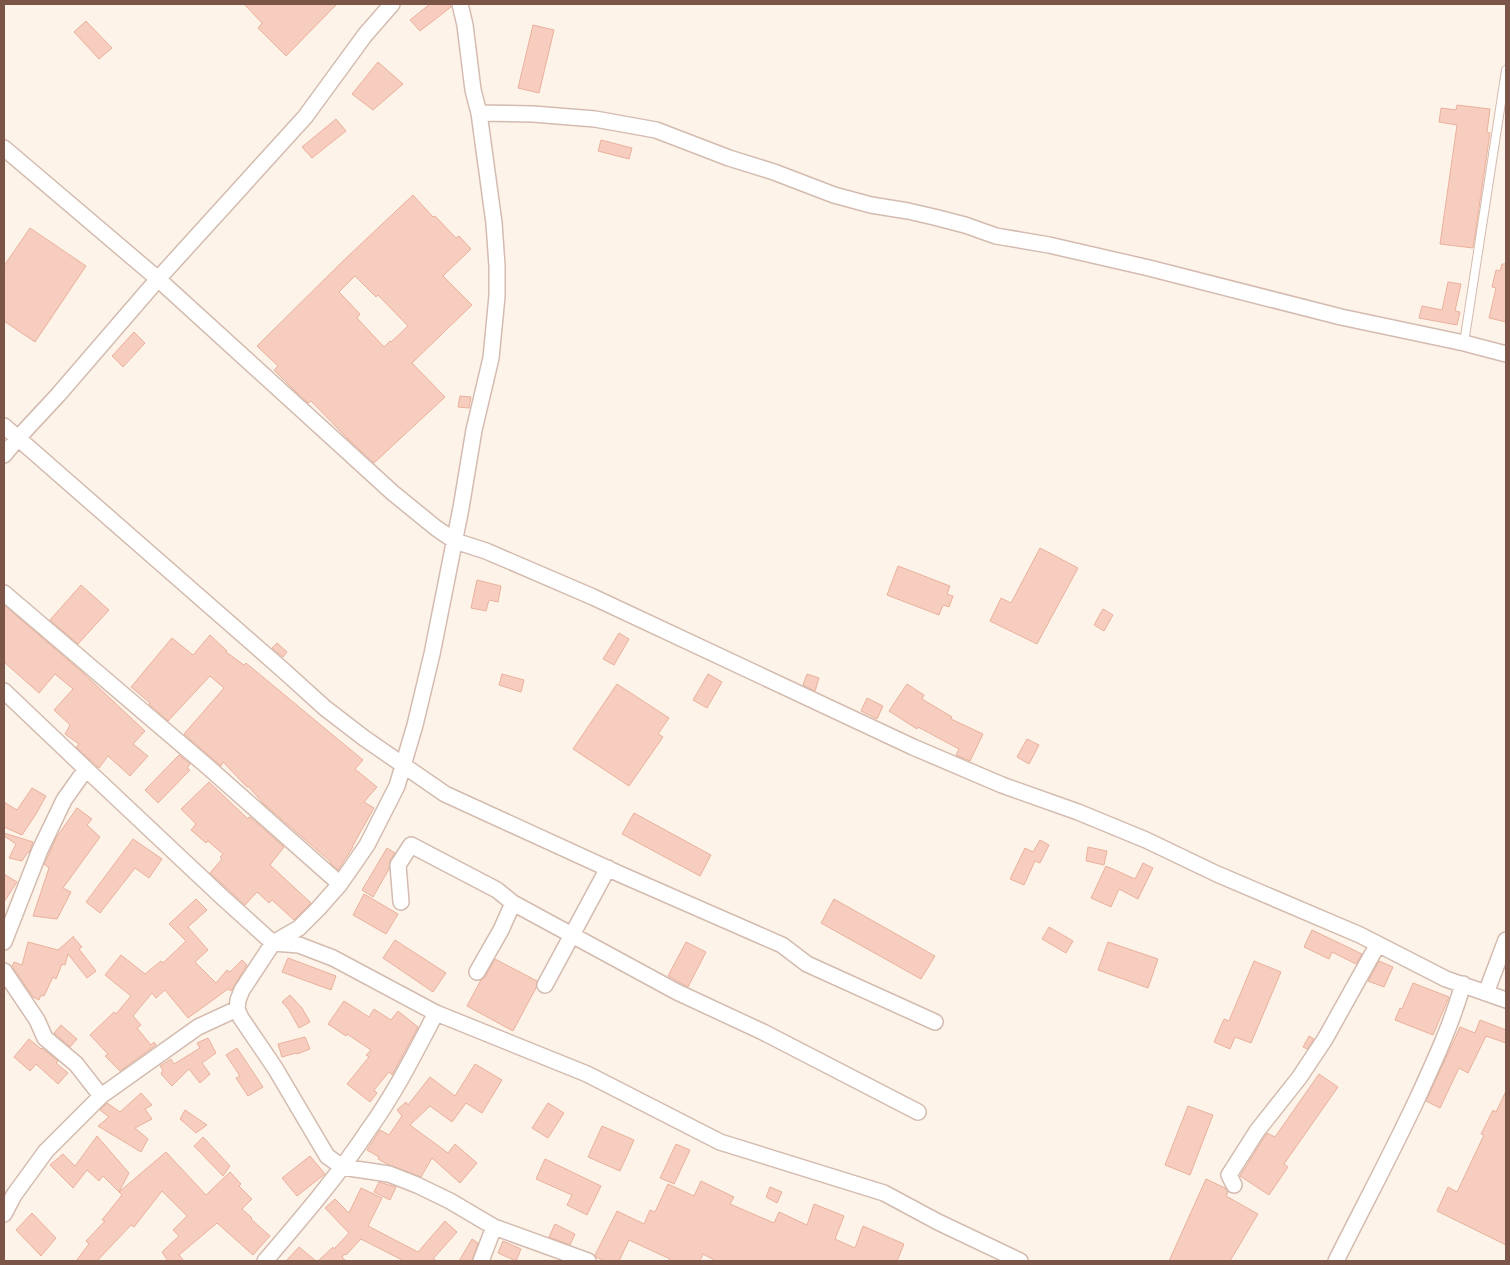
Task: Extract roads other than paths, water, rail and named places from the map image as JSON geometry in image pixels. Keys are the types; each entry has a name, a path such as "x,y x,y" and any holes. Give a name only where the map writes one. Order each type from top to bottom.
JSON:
{"street":[{"path":"4,455 158,279 305,116 364,35 392,4"},
{"path":"460,4 466,25 473,90 494,223 497,296 491,358 474,430 469,467 432,654 415,725 397,786 367,845 340,884 318,909 299,928 273,943 242,990 238,1000 238,1009 241,1018 275,1068 327,1156 342,1167 389,1174 450,1201 494,1227 588,1261"},
{"path":"478,114 533,114 595,119 656,130 834,195 871,205 934,217 996,236 1067,249 1341,317 1464,343 1506,354"},
{"path":"4,148 158,279 393,493 455,541 486,551 593,597 913,747 1002,785 1078,812 1146,840 1217,874 1378,944 1446,979 1506,1000"},
{"path":"4,426 325,708 364,738 445,794 782,945 807,964 935,1022"},
{"path":"4,593 208,767 340,884"},
{"path":"4,691 273,943 299,945 333,958 436,1014 587,1074 720,1142 884,1193 938,1222 1020,1261"},
{"path":"4,942 40,850 64,800 86,769"},
{"path":"401,902 398,865 411,845 497,890 513,903 677,992 764,1032 918,1112"},
{"path":"545,985 608,868"},
{"path":"477,972 501,930 513,903"},
{"path":"1486,993 1506,940"},
{"path":"1234,1186 1229,1175 1257,1131 1299,1078 1326,1039 1378,944"},
{"path":"4,971 37,1020 45,1038 76,1064 102,1096"},
{"path":"1336,1261 1407,1121 1441,1048 1456,1008 1462,984"},
{"path":"4,1214 14,1195 46,1151 102,1096 198,1027 238,1009"},
{"path":"265,1261 342,1167 370,1128 408,1066 436,1014"},
{"path":"481,1261 494,1227"}],"lane":[{"path":"1464,343 1506,70"}]}
